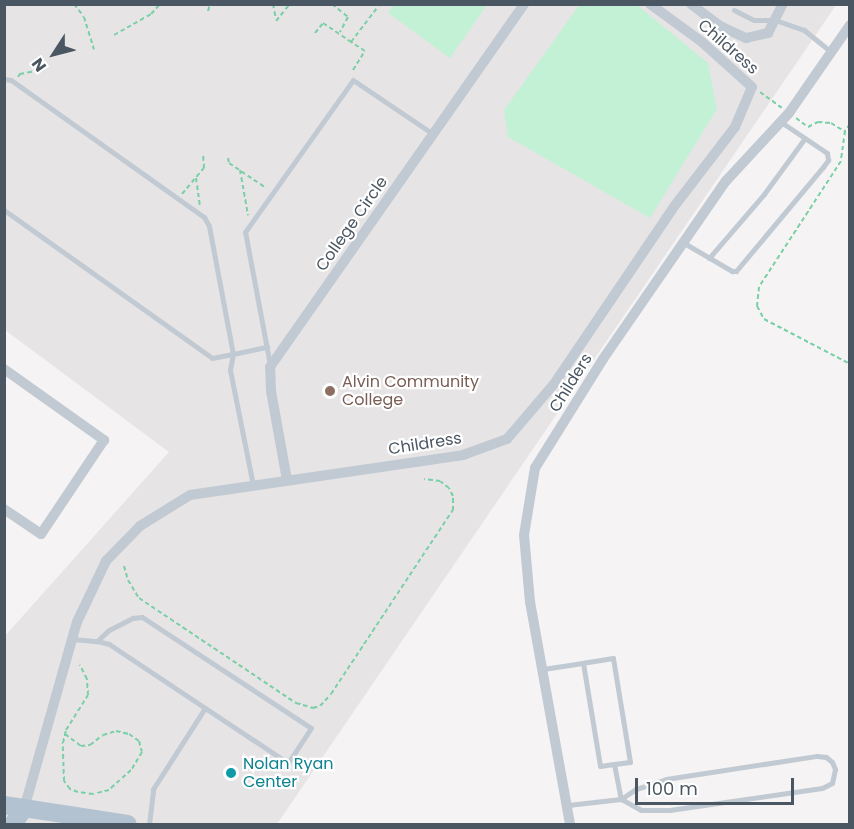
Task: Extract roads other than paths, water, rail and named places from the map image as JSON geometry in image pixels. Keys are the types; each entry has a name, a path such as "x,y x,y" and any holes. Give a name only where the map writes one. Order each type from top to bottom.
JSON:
{"main road":[{"path":"4,805 128,825"},
{"path":"13,825 24,809"}],"street":[{"name":"College Circle","path":"270,367 524,4"},
{"name":"Childress","path":"24,809 77,622 106,561 140,526 190,495 463,455 507,439 554,384 676,204 735,127 752,87 702,42 650,4"},
{"path":"691,4 720,26 746,38 768,33 783,4"},
{"name":"Childers","path":"570,825 530,602 524,535 535,468 603,359 726,181 780,122 785,111 849,26"},
{"path":"270,367 271,391 287,480"},
{"path":"4,369 104,440 41,534 4,509"}],"lane":[{"path":"734,10 754,20 775,20 804,30 831,52"},
{"path":"4,79 17,84 204,217 209,226 233,354 230,370 253,485"},
{"path":"270,367 245,232 353,80 433,134"},
{"path":"684,243 732,271 736,271 824,167 828,160 827,153 780,122"},
{"path":"710,258 764,194 805,138"},
{"path":"4,210 212,358 267,347"},
{"path":"72,639 109,644 288,763 311,728 142,617 133,618 109,630 97,641"},
{"path":"542,669 613,658 630,762 600,766 583,663"},
{"path":"149,825 153,789 205,708"},
{"path":"568,805 621,799 636,789 666,779 817,756 826,757 835,769 832,783 822,788 670,810 641,810 621,799 614,764"}],"place":[{"name":"Alvin Community College","path":"330,391"},
{"name":"Nolan Ryan Center","path":"231,773"}]}
